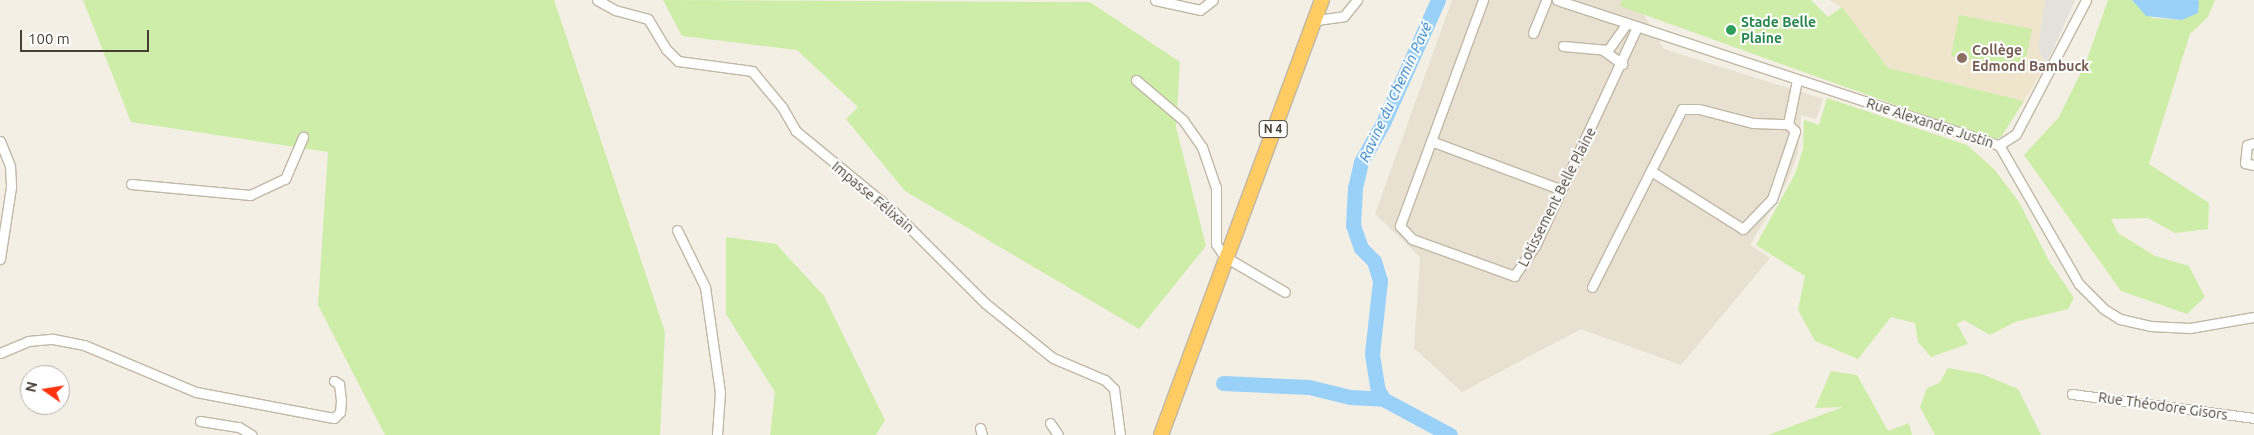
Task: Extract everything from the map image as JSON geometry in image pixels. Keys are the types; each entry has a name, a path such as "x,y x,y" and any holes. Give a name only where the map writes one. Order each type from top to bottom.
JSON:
{"highway":[{"name":"N 4","path":"1226,257 1318,0"},
{"name":"N 4","path":"1159,435 1317,20 1322,0"}],"street":[{"name":"Impasse Félixain","path":"598,0 616,10 648,19 666,50 678,61 752,71 782,107 796,130 893,211 985,304 1053,358 1092,372 1114,389 1120,435"},
{"path":"1155,0 1200,10 1213,0"},
{"path":"1317,20 1344,16 1357,0"},
{"name":"Lotissement Belle Plaine","path":"1483,0 1400,226 1412,239 1514,276 1535,246 1560,189 1622,64 1637,27"},
{"path":"1533,33 1546,0"},
{"name":"Rue Alexandre Justin","path":"1557,0 1999,145 2079,284 2104,309 2120,319 2150,326 2190,328 2254,317"},
{"path":"1999,145 2016,134 2086,0"},
{"path":"1603,50 1620,36 1626,23"},
{"path":"1563,46 1603,50 1622,64"},
{"path":"1136,80 1183,120 1202,147 1216,188 1216,244 1226,257 1285,292"},
{"path":"1788,124 1797,80"},
{"path":"1592,287 1682,109 1699,109 1753,123 1788,124 1796,131 1772,199 1743,229 1651,171"},
{"path":"131,184 250,195 286,178 303,137"},
{"path":"0,141 10,166 11,186 0,259"},
{"path":"1430,141 1560,189"},
{"path":"2254,144 2247,145 2245,163 2254,165"},
{"path":"677,230 705,286 720,392 717,435"},
{"path":"0,353 28,341 53,339 84,346 204,394 334,418 340,412 340,400 339,384 334,380"},
{"name":"Rue Théodore Gisors","path":"2072,394 2254,418"},
{"path":"200,421 239,427 252,435"},
{"path":"1050,423 1058,435"}],"shaded area":[{"path":"1452,0 1635,0 1664,49 1823,99 1816,119 1801,115 1798,152 1788,180 1750,245 1770,258 1681,365 1581,329 1462,392 1414,348 1420,257 1375,214"},
{"name":"Collège Edmond Bambuck","path":"1829,0 2046,0 2038,49 2046,65 2024,101 1888,68 1842,8"},
{"path":"2045,0 2075,0 2046,65 2038,49"}],"green space":[{"path":"83,0 554,0 665,332 660,435 385,435 318,305 328,152 131,122"},
{"path":"663,0 1090,2 1180,62 1176,127 1206,246 1139,329 905,191 846,119 858,107 797,50 682,36"},
{"path":"1622,0 1811,0 1828,17 1842,7 1888,68 2024,101 2001,137 1993,140 1620,6"},
{"path":"2108,0 2132,0 2152,18 2182,20 2198,0 2215,0 2208,17 2190,34 2149,164 2209,203 2208,229 2175,233 2148,218 2111,219 2118,233 2155,256 2189,266 2205,297 2187,314 2121,291 2024,155 2059,117 2086,62"},
{"path":"1959,15 2032,29 2023,72 1951,56"},
{"path":"1827,98 1967,145 1994,169 2019,202 2049,261 2074,298 2068,309 2015,322 1990,335 1964,320 1957,324 1968,344 1931,357 1918,342 1915,323 1891,317 1858,359 1815,341 1798,310 1805,276 1756,245 1795,174 1803,149 1804,120 1819,125"},
{"path":"726,237 776,244 824,296 885,420 876,435 770,435 775,392 726,314"},
{"path":"1948,368 1982,374 2018,389 2041,435 1935,435 1920,407 1927,388 1939,383"},
{"path":"1831,371 1857,375 1888,431 1909,423 1912,435 1768,435 1843,407 1815,408"}],"water":[{"path":"2132,0 2198,0 2198,13 2182,20 2146,16"}],"waterway":[{"name":"Ravine du Chemin Pavé","path":"1438,0 1384,121 1361,162 1355,188 1353,225 1361,248 1374,261 1380,281 1372,354 1378,390 1383,399 1450,435"},
{"path":"1223,383 1309,387 1350,397 1383,399"}],"place":[{"name":"Stade Belle Plaine","path":"1731,30"},
{"name":"Collège Edmond Bambuck","path":"1962,58"}]}
